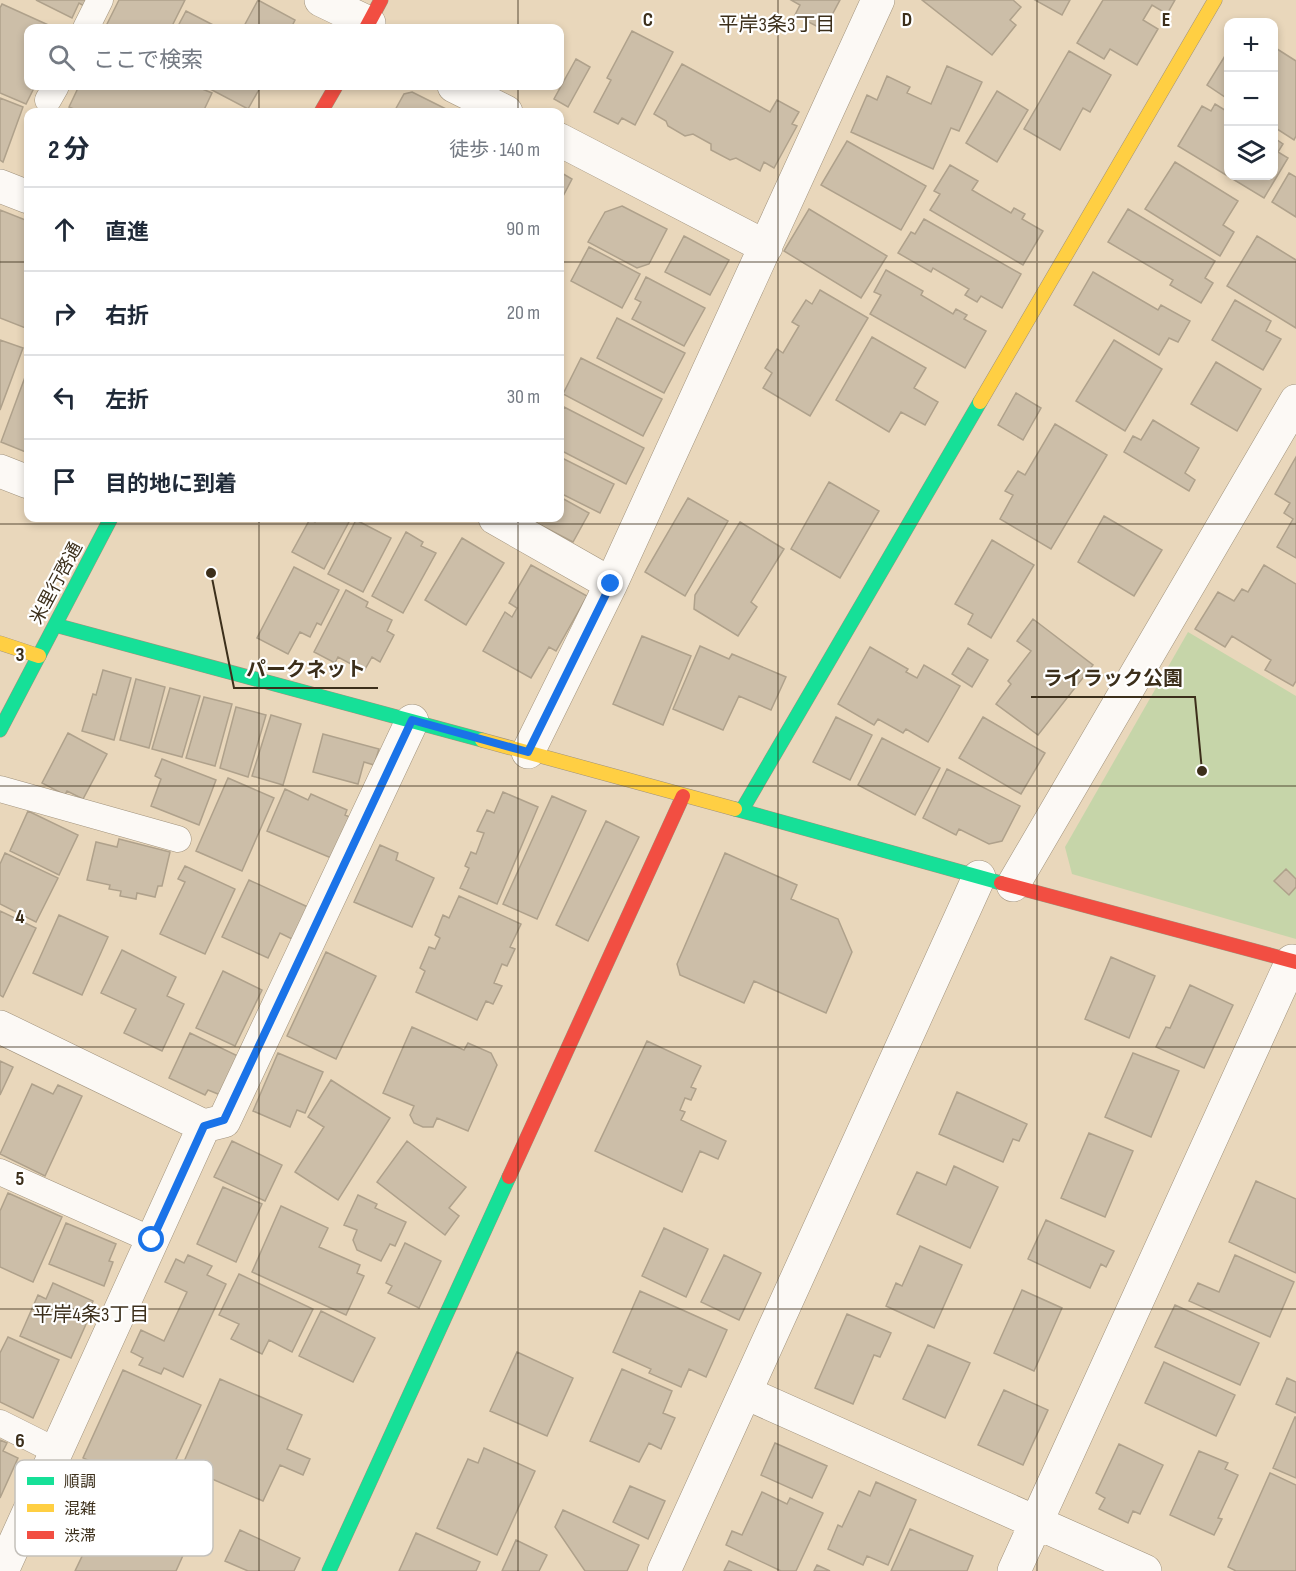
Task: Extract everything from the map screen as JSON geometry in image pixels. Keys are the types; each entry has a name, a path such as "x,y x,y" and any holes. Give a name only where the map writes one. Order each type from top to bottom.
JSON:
{"street":[{"path":"321,0 372,17"},
{"path":"528,752 611,584 878,0"},
{"path":"742,810 1215,0"},
{"path":"323,108 334,90"},
{"path":"462,90 498,108"},
{"path":"564,142 766,247"},
{"path":"0,186 24,195"},
{"path":"1013,885 1296,401"},
{"path":"0,471 24,480"},
{"name":"米里行啓通","path":"0,730 109,522"},
{"path":"502,522 611,584"},
{"path":"55,625 1294,961 1014,1571"},
{"path":"0,644 39,656"},
{"path":"0,1027 204,1126 224,1120 412,720"},
{"path":"329,1571 683,796"},
{"path":"664,1571 979,877"},
{"path":"52,1460 204,1126"},
{"path":"746,1393 1145,1571"},
{"path":"2,1571 15,1542"}],"lane":[{"path":"88,24 100,0"},
{"path":"0,789 178,839"},
{"path":"0,1172 152,1240"},
{"path":"0,1423 56,1451"}],"green space":[{"path":"1188,632 1296,696 1296,939 1072,874 1065,847"}],"building":[{"path":"36,0 87,0 84,6 79,3 72,18"},
{"path":"119,0 185,0 173,24 107,24"},
{"path":"258,0 295,20 293,24 245,24"},
{"path":"791,0 840,0 824,30 795,15 800,5"},
{"path":"922,0 1013,0 1021,7 1010,20 1016,25 992,55"},
{"path":"1035,0 1070,0 1062,15"},
{"path":"1103,0 1175,0 1167,14 1152,5 1143,20 1158,29 1137,65 1110,49 1104,59 1077,43"},
{"path":"2,4 46,24 24,24 24,90 33,90 26,104 0,93 0,8"},
{"path":"186,11 211,24 179,24"},
{"path":"632,31 673,52 635,125 622,118 618,124 594,112 611,80 607,78"},
{"path":"1278,50 1296,61 1296,136 1294,140 1278,130"},
{"path":"1069,51 1111,75 1090,112 1083,108 1060,150 1024,129"},
{"path":"1224,57 1224,96 1207,85"},
{"path":"576,59 590,67 568,107 554,99 559,90 564,90 564,81"},
{"path":"682,64 770,112 777,100 799,112 792,124 797,126 774,168 764,162 760,171 736,158 730,160 711,150 711,144 693,134 685,136 654,114"},
{"path":"947,66 982,82 959,131 951,128 933,169 851,132 867,95 877,100 887,76 910,87 907,93 931,104"},
{"path":"77,90 205,90 212,93 205,108 69,107"},
{"path":"212,90 259,90 249,108"},
{"path":"997,91 1028,110 997,162 966,143"},
{"path":"412,92 444,108 396,108 404,94"},
{"path":"0,98 23,107 3,162 0,160"},
{"path":"1215,104 1224,110 1224,174 1178,146 1202,106 1211,111"},
{"path":"847,141 926,186 901,230 821,185"},
{"path":"1278,141 1283,144 1278,152"},
{"path":"1278,152 1288,158 1278,175"},
{"path":"1175,162 1238,201 1223,225 1234,232 1220,256 1145,209"},
{"path":"950,165 978,181 972,190 1011,213 1014,208 1025,214 1022,219 1043,231 1023,265 930,210 940,194 934,191"},
{"path":"1289,173 1296,177 1296,217 1272,202"},
{"path":"564,174 572,179 564,194"},
{"path":"1234,180 1275,180 1264,198"},
{"path":"622,206 667,229 649,264 637,268 588,242 605,212"},
{"path":"809,209 887,256 861,298 784,251"},
{"path":"1128,209 1215,261 1205,278 1213,283 1201,303 1170,285 1173,280 1108,242"},
{"path":"0,210 24,219 24,327 0,318"},
{"path":"924,219 1021,274 1002,308 981,296 977,302 965,295 969,289 933,268 931,272 898,253 911,232 915,234"},
{"path":"684,236 729,260 710,295 665,272"},
{"path":"1257,236 1296,260 1296,328 1227,286"},
{"path":"589,247 640,274 622,308 571,281"},
{"path":"886,270 923,291 921,295 953,314 956,309 967,315 964,319 986,331 965,368 870,314 881,295 874,292"},
{"path":"1093,272 1158,310 1161,305 1190,321 1178,342 1169,338 1159,355 1074,305"},
{"path":"646,277 705,308 684,346 632,319 641,302 635,299"},
{"path":"820,290 868,318 810,416 763,388 772,373 765,368 777,349 783,353 799,326 792,322 806,300 812,304"},
{"path":"1235,300 1271,321 1266,331 1281,339 1263,370 1212,340"},
{"path":"617,318 685,353 664,393 597,358"},
{"path":"872,337 926,368 914,388 938,402 925,425 901,412 889,432 836,400"},
{"path":"0,340 23,348 0,410"},
{"path":"1114,340 1162,369 1125,431 1076,401"},
{"path":"581,358 662,399 643,436 564,395"},
{"path":"1216,362 1261,389 1237,431 1191,404"},
{"path":"24,380 24,451 1,442"},
{"path":"1016,393 1041,408 1023,440 998,425"},
{"path":"564,407 644,448 626,484 564,452"},
{"path":"1153,420 1199,448 1185,473 1195,480 1189,491 1124,452 1133,436 1141,440"},
{"path":"1055,424 1107,455 1051,549 1000,519 1013,495 1005,491 1018,471 1025,475"},
{"path":"1296,457 1296,558 1277,547 1293,519 1284,513 1290,503 1275,494"},
{"path":"564,459 614,484 600,513 564,495"},
{"path":"829,482 879,511 840,578 791,549"},
{"path":"688,498 728,521 685,596 645,572"},
{"path":"564,499 589,513 573,542 535,522 564,522"},
{"path":"1104,516 1162,550 1134,596 1078,562"},
{"path":"308,522 349,522 324,569 292,552"},
{"path":"355,522 360,522 391,538 363,592 328,574"},
{"path":"740,522 784,549 751,602 757,607 738,636 694,609 695,595"},
{"path":"406,532 423,542 421,546 436,553 403,613 372,596"},
{"path":"462,538 504,563 466,625 425,600"},
{"path":"992,540 1034,565 991,638 968,624 973,614 955,604"},
{"path":"531,565 587,596 556,651 549,647 531,678 483,651 505,612 512,617 517,608 509,603"},
{"path":"1264,565 1296,584 1296,681 1293,686 1265,670 1271,660 1232,636 1225,647 1195,629 1218,592 1234,601 1242,589 1248,592"},
{"path":"294,567 339,590 321,625 317,623 310,637 300,632 288,654 257,638"},
{"path":"346,590 368,602 366,607 392,620 387,631 394,635 380,662 372,657 364,671 338,657 335,663 314,652"},
{"path":"1033,619 1093,665 1038,735 996,704 1011,684 1008,681 1031,651 1017,641"},
{"path":"642,636 691,656 663,725 613,704"},
{"path":"700,646 729,659 732,654 786,677 771,710 739,696 723,730 673,709"},
{"path":"870,647 908,669 906,672 917,678 924,665 960,686 928,742 906,729 903,733 878,719 874,725 838,704"},
{"path":"968,648 988,660 972,687 952,674"},
{"path":"103,670 131,678 114,740 82,731"},
{"path":"136,679 165,687 149,748 120,740"},
{"path":"170,688 200,696 182,757 152,749"},
{"path":"204,697 232,704 215,766 186,758"},
{"path":"236,707 266,715 248,777 220,768"},
{"path":"271,715 301,724 283,785 252,776"},
{"path":"836,717 872,735 850,780 813,762"},
{"path":"983,717 1045,753 1021,794 959,758"},
{"path":"68,733 107,754 83,799 67,791 65,795 42,783"},
{"path":"323,734 379,749 374,765 364,762 358,784 313,772"},
{"path":"882,738 940,768 915,815 858,785"},
{"path":"162,759 216,780 199,825 151,806 161,779 155,776"},
{"path":"947,769 1020,806 1002,841 989,844 959,829 956,835 923,818"},
{"path":"228,778 274,798 242,871 196,851"},
{"path":"285,789 308,800 311,794 347,810 345,815 354,819 336,860 267,831"},
{"path":"503,792 538,807 497,904 460,888 469,868 465,866 471,852 476,854 484,833 477,831 487,810 494,813"},
{"path":"552,796 586,811 537,919 503,904"},
{"path":"28,811 78,835 59,875 10,851"},
{"path":"606,821 639,837 588,941 556,925"},
{"path":"119,839 170,852 162,886 158,886 155,897 137,893 136,899 120,896 121,891 109,889 110,885 87,880 96,842 117,847"},
{"path":"380,845 398,853 396,860 434,878 412,927 354,902"},
{"path":"5,853 58,878 36,922 0,904 0,864"},
{"path":"725,853 797,885 791,899 838,919 852,952 826,1013 754,981 744,1003 680,975 677,964"},
{"path":"185,866 235,889 205,954 160,934 185,882 178,879"},
{"path":"1286,869 1296,879 1296,887 1289,895 1274,881"},
{"path":"249,880 310,908 296,941 280,933 268,958 222,937"},
{"path":"459,896 521,924 510,947 515,949 507,966 502,964 494,983 502,986 493,1004 486,1001 477,1020 416,992 425,971 420,968 429,947 435,949 440,938 435,935 443,915 449,918"},
{"path":"0,911 36,928 3,997 0,995"},
{"path":"59,915 108,937 82,995 33,973"},
{"path":"122,950 176,977 167,996 184,1004 162,1051 124,1033 136,1009 101,993"},
{"path":"326,952 376,976 336,1059 287,1036"},
{"path":"1111,957 1155,976 1129,1038 1085,1019"},
{"path":"223,971 262,990 235,1046 196,1028"},
{"path":"1190,985 1233,1005 1204,1068 1156,1047 1166,1027 1170,1028"},
{"path":"412,1027 464,1050 468,1043 491,1053 497,1065 468,1131 437,1118 433,1127 423,1127 414,1123 410,1115 414,1106 383,1093"},
{"path":"190,1033 242,1058 223,1096 208,1090 205,1095 169,1078"},
{"path":"647,1041 701,1066 691,1087 696,1089 691,1100 685,1098 680,1110 685,1112 681,1120 726,1141 718,1159 700,1151 682,1192 595,1151"},
{"path":"278,1053 323,1072 305,1113 297,1110 290,1127 253,1111"},
{"path":"1133,1053 1179,1071 1151,1137 1105,1117"},
{"path":"0,1061 13,1067 0,1095"},
{"path":"331,1080 390,1118 338,1200 295,1172 324,1127 308,1117"},
{"path":"32,1084 53,1094 58,1085 82,1096 45,1176 0,1154"},
{"path":"957,1092 1027,1124 1019,1141 1013,1139 1003,1162 939,1134"},
{"path":"1089,1133 1133,1151 1105,1217 1061,1198"},
{"path":"232,1141 282,1165 265,1201 214,1177"},
{"path":"407,1141 466,1187 449,1208 459,1216 445,1235 377,1182"},
{"path":"954,1166 998,1187 970,1248 897,1214 917,1172 946,1185"},
{"path":"1256,1181 1296,1199 1296,1273 1229,1242"},
{"path":"223,1187 262,1204 236,1262 197,1244"},
{"path":"8,1193 62,1217 33,1282 0,1267 0,1211"},
{"path":"358,1195 377,1204 375,1208 406,1222 395,1246 390,1244 381,1261 357,1250 353,1240 357,1230 344,1225"},
{"path":"281,1206 328,1228 319,1247 360,1265 357,1273 364,1276 346,1315 252,1272"},
{"path":"1046,1220 1114,1251 1106,1267 1101,1264 1090,1288 1028,1259"},
{"path":"66,1223 116,1244 109,1261 113,1262 104,1286 49,1264"},
{"path":"664,1228 708,1249 686,1297 642,1276"},
{"path":"405,1243 441,1261 419,1308 388,1293 392,1286 386,1283"},
{"path":"920,1246 962,1265 934,1328 886,1306 896,1283 902,1286"},
{"path":"188,1255 212,1266 207,1275 226,1284 183,1377 164,1368 161,1374 139,1365 143,1358 131,1352 141,1330 164,1341 187,1292 165,1282 176,1259 184,1263"},
{"path":"724,1255 761,1273 739,1320 701,1302"},
{"path":"1235,1255 1294,1282 1270,1337 1189,1301 1198,1283 1219,1292"},
{"path":"239,1274 313,1309 292,1352 269,1340 262,1354 231,1339 239,1324 219,1315"},
{"path":"53,1283 93,1301 88,1312 91,1313 71,1358 20,1336 38,1295 46,1299"},
{"path":"1022,1290 1062,1308 1034,1371 994,1353"},
{"path":"640,1291 727,1330 706,1377 689,1369 681,1387 649,1373 651,1369 613,1352"},
{"path":"1175,1305 1259,1343 1240,1385 1155,1347"},
{"path":"321,1311 375,1338 353,1382 299,1356"},
{"path":"847,1314 891,1333 880,1357 874,1355 853,1404 815,1388"},
{"path":"8,1337 59,1360 33,1418 0,1402 0,1353"},
{"path":"928,1345 970,1363 945,1418 903,1399"},
{"path":"517,1352 573,1378 547,1436 490,1411"},
{"path":"1164,1362 1235,1395 1216,1436 1145,1403"},
{"path":"622,1369 672,1391 663,1413 675,1418 661,1449 649,1443 639,1462 590,1441"},
{"path":"123,1370 201,1405 176,1460 87,1460 83,1458"},
{"path":"1287,1378 1296,1382 1296,1413 1276,1404"},
{"path":"220,1379 302,1415 287,1449 310,1459 303,1475 280,1465 263,1501 213,1479 213,1460 185,1460"},
{"path":"1004,1390 1048,1410 1023,1465 978,1445"},
{"path":"1296,1417 1296,1478 1273,1468"},
{"path":"0,1440 7,1443 3,1451 18,1458 15,1460 0,1498"},
{"path":"775,1443 827,1466 812,1498 761,1475"},
{"path":"1119,1444 1163,1465 1140,1514 1133,1511 1128,1523 1099,1509 1105,1498 1096,1493"},
{"path":"484,1448 535,1471 497,1555 437,1528 468,1459 478,1463"},
{"path":"1199,1451 1228,1463 1225,1469 1238,1475 1218,1518 1222,1519 1214,1535 1170,1515"},
{"path":"1270,1473 1296,1485 1296,1571 1236,1571 1228,1567"},
{"path":"876,1482 916,1500 888,1565 867,1556 863,1565 828,1549 838,1525 842,1527 859,1491 870,1496"},
{"path":"630,1486 665,1501 648,1539 613,1522"},
{"path":"762,1492 787,1504 790,1498 823,1513 796,1571 781,1571 726,1545 732,1531 742,1535"},
{"path":"563,1510 639,1545 627,1571 585,1571 555,1527"},
{"path":"910,1529 973,1556 967,1571 891,1571"},
{"path":"240,1530 300,1558 294,1571 248,1571 225,1561"},
{"path":"416,1533 480,1562 476,1571 399,1571"},
{"path":"516,1540 547,1555 539,1571 502,1571"},
{"path":"82,1556 183,1556 176,1571 75,1571"},
{"path":"729,1561 752,1571 724,1571"},
{"path":"817,1565 830,1571 814,1571"}],"traffic: fast":[{"path":"742,810 980,402"},
{"path":"0,730 109,522"},
{"path":"55,625 482,740"},
{"path":"735,809 1001,883"},
{"path":"329,1571 509,1177"}],"traffic: slow":[{"path":"980,402 1215,0"},
{"path":"0,643 39,656"},
{"path":"482,740 735,809"}],"traffic: jam":[{"path":"368,24 381,0"},
{"path":"323,108 334,90"},
{"path":"509,1177 683,796"},
{"path":"1001,883 1296,962"}],"place":[{"name":"パークネット","path":"211,573"},
{"name":"ライラック公園","path":"1202,771"}],"district":[{"name":"平岸3条3丁目","path":"777,24"},
{"name":"平岸4条3丁目","path":"91,1314"}],"route":[{"path":"152,1240 204,1126 224,1120 412,720 528,752 611,584"}]}
